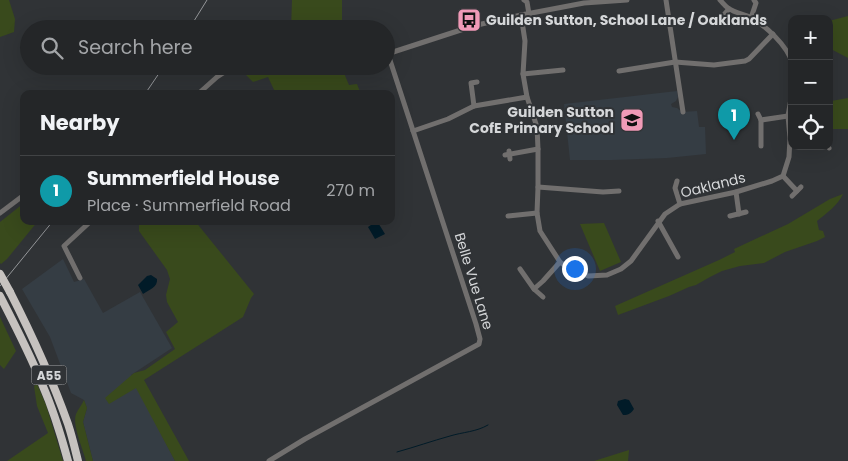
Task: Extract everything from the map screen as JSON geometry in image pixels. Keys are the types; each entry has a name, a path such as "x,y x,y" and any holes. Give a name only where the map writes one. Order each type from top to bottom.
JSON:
{"highway":[{"name":"A55","path":"0,274 30,331 49,375 68,424 78,461"},
{"name":"A55","path":"1,299 25,345 42,384 61,435 68,461"}],"street":[{"path":"524,0 527,2 529,14"},
{"path":"395,51 473,26 522,15 584,2 627,0"},
{"path":"666,0 683,112"},
{"path":"720,0 729,9 751,18 773,34 785,48 791,60"},
{"path":"751,18 757,1"},
{"path":"717,20 729,9"},
{"name":"Oaklands","path":"522,15 525,41 523,74 527,97 537,127 537,213 540,231 560,262 571,270 588,276 607,275 621,269 631,261 658,221 680,204 736,192 783,176"},
{"path":"619,71 676,62 714,65 745,61 773,34"},
{"path":"523,74 563,70"},
{"path":"202,90 220,75"},
{"name":"Belle Vue Lane","path":"269,461 305,439 479,344 480,339 476,324 394,75"},
{"path":"474,106 471,83 477,82"},
{"path":"413,131 448,119 474,106 527,97"},
{"path":"761,146 760,117 788,116"},
{"path":"509,155 538,149"},
{"path":"790,150 783,176 799,189 792,196"},
{"path":"677,181 674,188 680,204"},
{"path":"611,185 611,191"},
{"path":"538,187 603,192 619,191"},
{"path":"736,192 739,214"},
{"path":"0,214 20,198"},
{"path":"730,216 746,212"},
{"path":"512,214 537,213"},
{"path":"658,221 678,257"},
{"path":"80,278 64,246 87,225"},
{"path":"534,289 544,281 560,262"},
{"path":"520,269 534,289 543,297"}],"shaded area":[{"name":"Guilden Sutton CofE Primary School","path":"677,91 678,97 671,104 672,107 682,112 697,111 699,127 705,127 706,154 667,158 570,160 564,104"},
{"path":"63,259 74,282 84,279 103,313 140,292 172,348 131,375 175,461 93,461 83,422 87,408 84,400 71,393 50,337 22,289"}],"green space":[{"path":"0,0 9,0 15,19 14,32 0,37"},
{"path":"292,0 342,0 342,20 291,20"},
{"path":"848,16 848,58 833,50 833,20"},
{"path":"246,75 345,75 349,85 357,84 359,90 274,90 268,77 253,82"},
{"path":"848,98 848,129 833,129 833,101"},
{"path":"843,194 835,205 817,221 819,230 823,231 825,237 785,252 764,263 740,266 722,271 696,285 618,315 615,306 719,260 735,252 734,249 788,224 830,199"},
{"path":"20,206 20,225 35,225 1,264 0,263 0,222"},
{"path":"604,223 621,262 600,271 580,224"},
{"path":"139,225 198,225 254,294 243,317 144,380 189,461 175,461 136,388 109,404 105,398 134,373 145,370 175,349 166,332 178,322 167,302 166,295 170,279 167,270 139,231"},
{"path":"0,317 16,351 4,369 0,365"},
{"path":"37,384 46,405 63,461 7,461 48,433 37,406 34,386"},
{"path":"84,400 87,408 83,422 93,461 86,461 75,424 76,414"},
{"path":"629,450 628,461 594,461"}],"water":[{"path":"379,225 385,234 375,239 368,227"},
{"path":"151,275 157,279 157,282 153,288 143,294 138,285 147,276"},
{"path":"629,400 634,409 627,415 623,415 617,405 618,401"}],"waterway":[{"path":"397,452 488,425"}],"railway":[{"path":"195,20 207,0"},
{"path":"148,90 158,75"},
{"path":"0,286 50,225"}],"place":[{"name":"Guilden Sutton, School Lane / Oaklands","path":"469,20"},
{"name":"Guilden Sutton CofE Primary School","path":"632,120"},
{"name":"Summerfield House","path":"734,140"}]}
